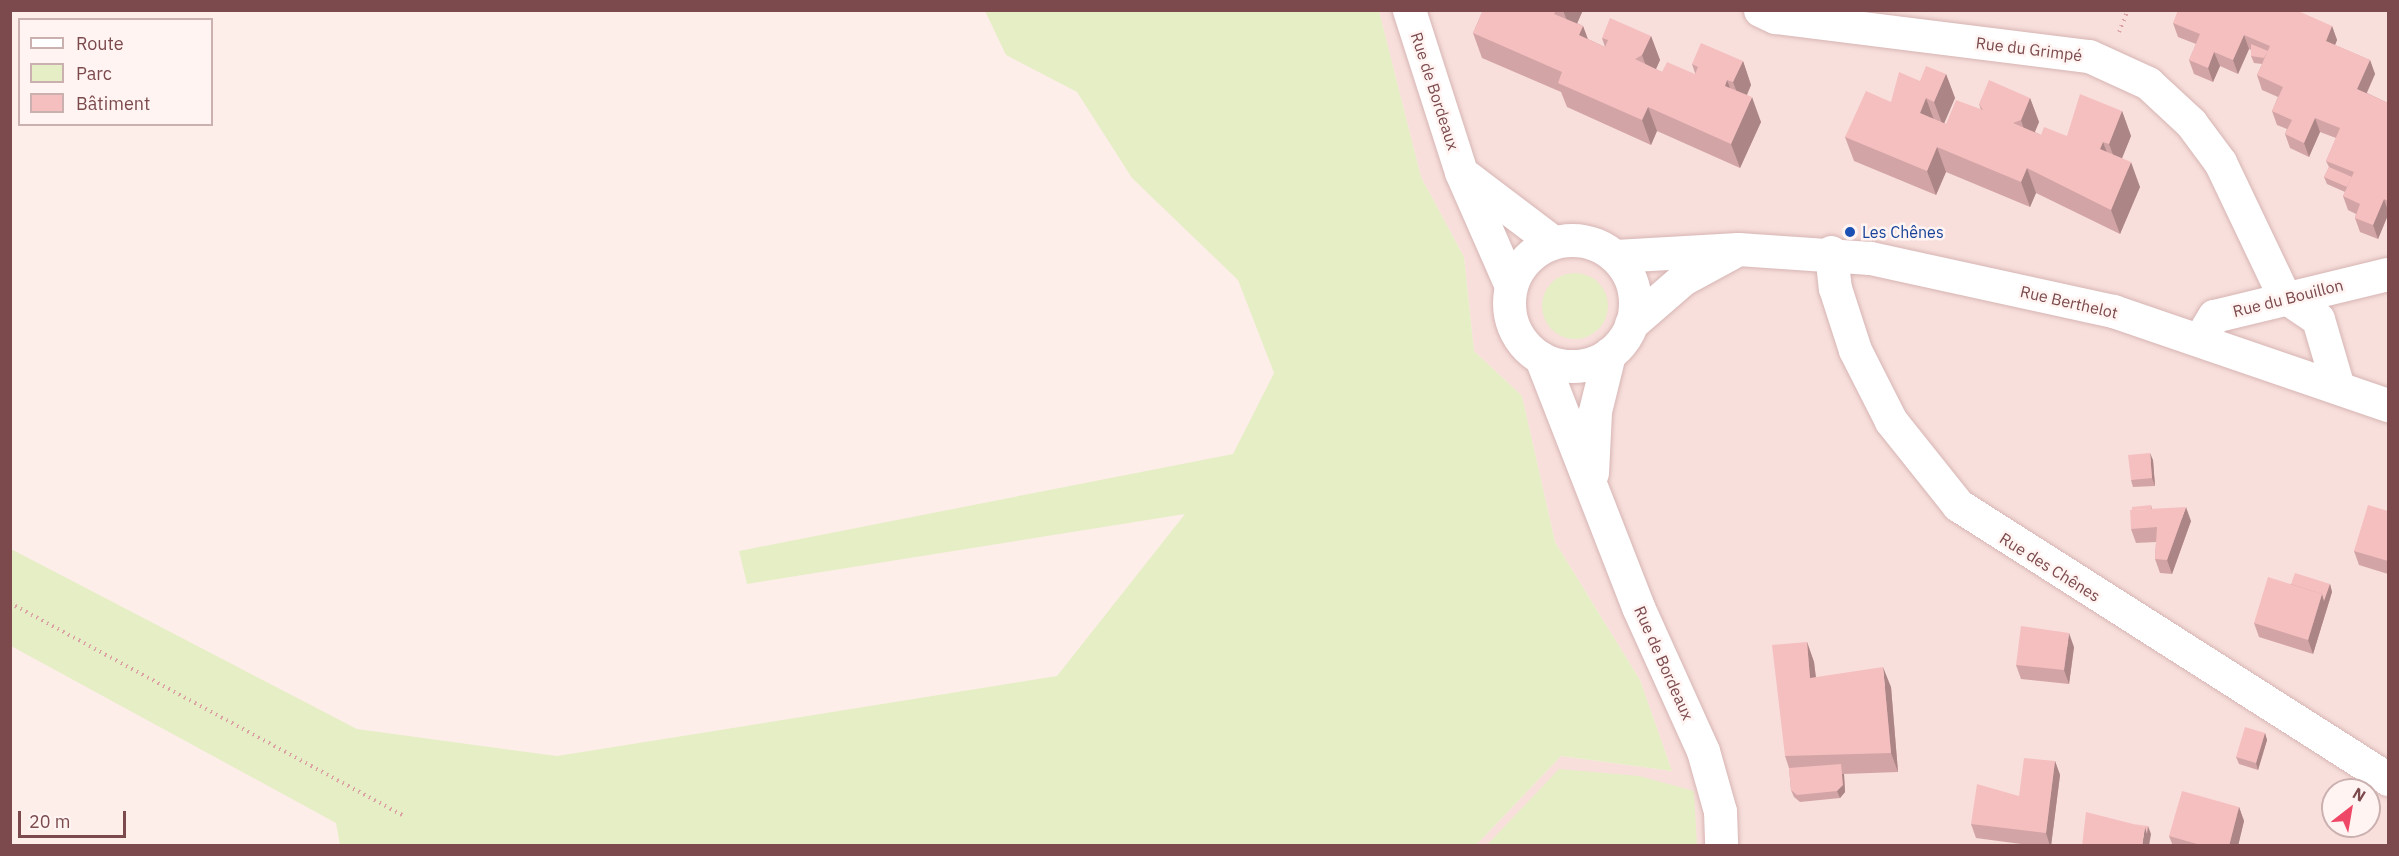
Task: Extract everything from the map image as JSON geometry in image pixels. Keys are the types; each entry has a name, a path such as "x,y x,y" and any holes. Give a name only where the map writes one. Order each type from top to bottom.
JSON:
{"street":[{"name":"Rue de Bordeaux","path":"1409,10 1461,171 1511,286"},
{"name":"Rue du Grimpé","path":"1760,10 1775,17 2089,56 2148,83 2191,123 2220,162 2284,296"},
{"name":"Rue de Bordeaux","path":"1461,171 1553,242"},
{"path":"1631,324 1634,288 1615,256 1586,241 1553,242 1527,259 1511,286 1508,302 1517,334 1541,358 1575,366 1609,354 1631,324 1683,279 1737,249"},
{"name":"Rue Berthelot","path":"1615,256 1737,249 1831,252 2113,311 2388,405"},
{"name":"Rue des Chênes","path":"1831,252 1835,288 1855,350 1891,421 1958,505 2388,779"},
{"name":"Rue du Bouillon","path":"2200,339 2214,316 2284,296 2388,274"},
{"path":"2284,296 2318,319 2338,387"},
{"name":"Rue de Bordeaux","path":"1592,484 1595,411 1609,354"},
{"name":"Rue de Bordeaux","path":"1541,358 1638,607 1704,751 1720,811 1721,846"}],"path":[{"path":"10,603 402,815"}],"shaded area":[{"path":"1379,11 2388,11 2388,845 1476,845 1561,756 1672,771 1640,680 1555,542 1522,396 1474,351 1464,257 1421,177"}],"green space":[{"path":"985,11 1379,11 1421,177 1464,257 1474,351 1522,396 1555,542 1640,680 1672,771 1561,756 1476,845 340,845 336,823 11,646 11,549 357,729 557,756 1057,676 1185,514 747,584 739,551 1233,454 1274,373 1238,280 1132,178 1077,92 1006,55"},
{"path":"1575,273 1588,276 1598,283 1605,293 1608,306 1605,319 1598,329 1588,336 1575,339 1562,336 1552,329 1545,319 1542,306 1545,293 1552,283 1562,276"},
{"path":"1559,769 1639,776 1694,791 1697,845 1487,845"}],"building":[{"path":"1483,10 1556,10 1554,14 1583,26 1579,35 1605,47 1608,40 1602,38 1610,18 1651,36 1642,55 1635,59 1662,72 1667,62 1695,74 1698,67 1692,64 1701,43 1743,61 1733,82 1727,80 1725,86 1752,97 1731,144 1648,107 1642,120 1558,83 1562,72 1473,33"},
{"path":"2178,10 2296,10 2332,26 2326,41 2370,60 2357,89 2388,103 2388,201 2384,199 2373,225 2355,218 2360,204 2343,196 2354,172 2326,161 2340,128 2315,118 2304,143 2285,134 2292,120 2272,111 2283,87 2257,75 2270,46 2244,35 2233,60 2214,52 2208,68 2189,60 2200,34 2173,23"},
{"path":"2251,44 2268,51 2264,58 2251,56"},
{"path":"1926,66 1946,74 1934,102 1926,98 1920,113 1946,124 1956,100 1983,110 1979,104 1989,80 2030,98 2021,120 2013,123 2041,135 2044,127 2067,136 2080,94 2122,111 2109,144 2103,142 2100,149 2131,162 2111,210 2027,168 2021,182 1937,147 1927,171 1845,137 1866,91 1891,102 1899,72 1920,81"},
{"path":"2329,167 2352,177 2347,187 2324,177"},
{"path":"2150,453 2152,478 2131,480 2128,455"},
{"path":"2151,505 2151,509 2132,510 2132,507"},
{"path":"2368,505 2388,511 2388,561 2354,551"},
{"path":"2186,507 2167,560 2155,559 2157,527 2131,529 2130,510"},
{"path":"2295,573 2330,584 2324,601 2322,594 2291,584"},
{"path":"2268,577 2322,594 2308,640 2254,623"},
{"path":"2021,626 2069,633 2064,670 2016,665"},
{"path":"1807,642 1810,678 1883,667 1891,753 1785,756 1772,645"},
{"path":"2245,727 2265,733 2256,763 2236,757"},
{"path":"2024,758 2055,761 2046,833 1971,824 1977,784 2019,796"},
{"path":"1841,764 1843,785 1837,791 1797,795 1791,790 1789,768"},
{"path":"2182,791 2239,807 2229,846 2204,846 2169,836"},
{"path":"2086,812 2145,827 2142,846 2082,846"}],"place":[{"name":"Les Chênes","path":"1850,232"}]}
